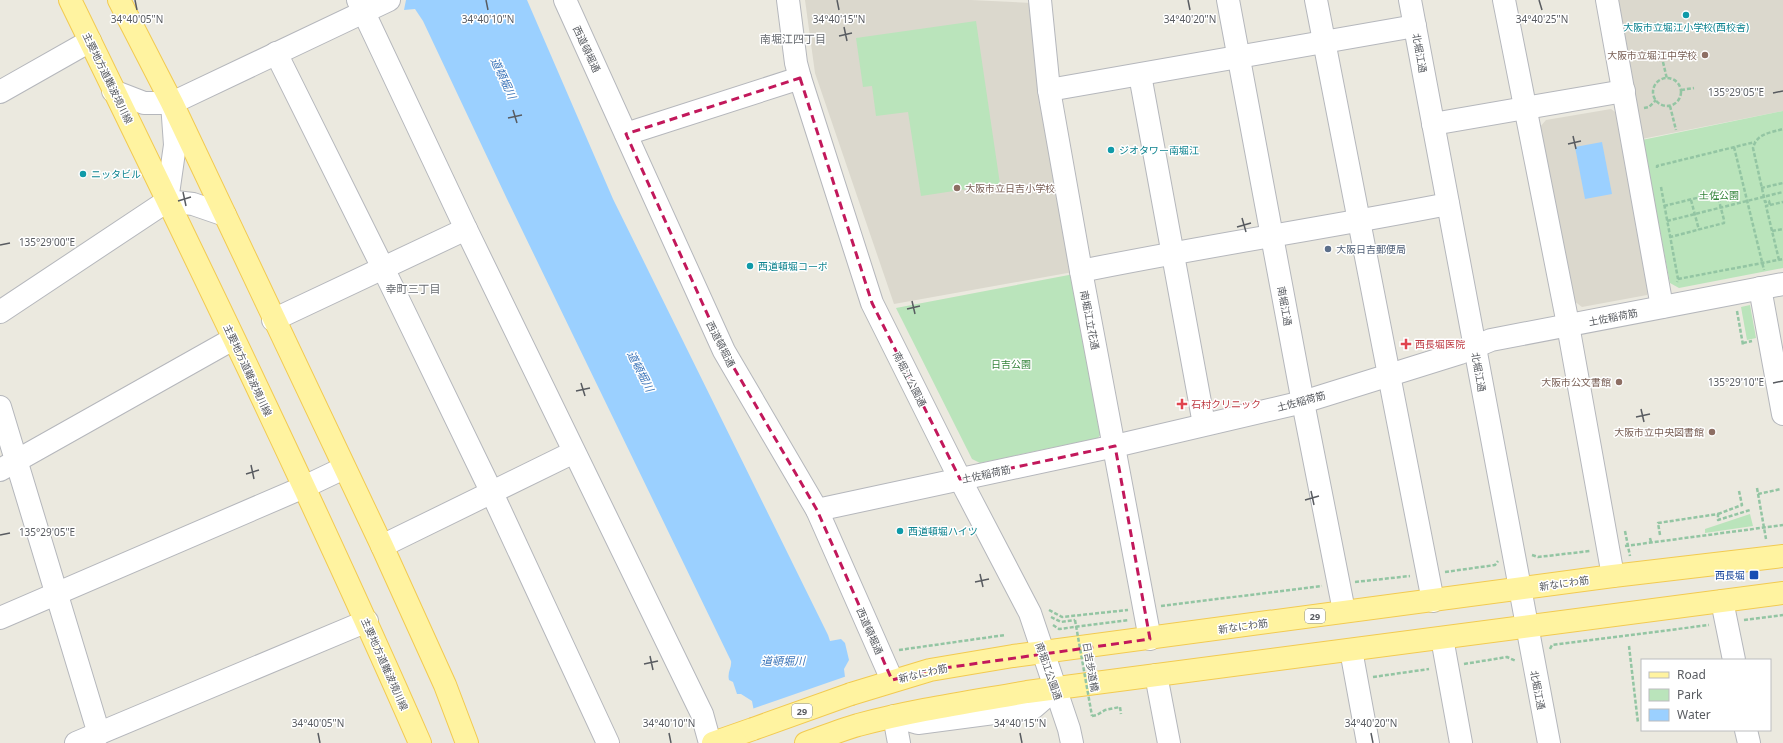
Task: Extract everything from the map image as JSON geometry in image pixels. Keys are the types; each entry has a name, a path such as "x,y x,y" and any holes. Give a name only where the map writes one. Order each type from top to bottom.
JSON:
{"main road":[{"name":"主要地方道難波境川線","path":"70,0 304,487 367,621 420,743"},
{"path":"119,0 172,103 225,214 273,320 382,546 445,685 467,743"},
{"name":"新なにわ筋","path":"714,743 892,680 930,670 1043,652 1150,639 1432,600 1520,590 1613,576 1783,556"},
{"path":"806,743 857,726 930,708 1055,688 1783,593"}],"street":[{"path":"113,91 144,103 172,103 276,53 361,6 389,0"},
{"name":"西道頓堀通","path":"565,0 724,351 817,510 892,680"},
{"name":"南堀江公園通","path":"788,0 796,63 800,78 872,304 960,479 1030,613 1069,728 1072,743"},
{"name":"南堀江立花通","path":"1040,0 1049,90 1081,271 1150,639"},
{"name":"南堀江通","path":"1228,0 1344,612"},
{"path":"1316,0 1432,600"},
{"name":"北堀江通","path":"1410,0 1549,743"},
{"path":"1504,0 1527,109 1568,325 1613,576"},
{"path":"1607,0 1624,91 1657,224 1662,307"},
{"path":"361,6 466,229 702,714 710,743"},
{"path":"1049,90 1415,26"},
{"path":"0,92 90,42"},
{"path":"276,53 383,268 492,493 608,743"},
{"path":"1140,74 1204,424"},
{"path":"626,134 800,78"},
{"path":"1433,124 1527,109 1624,91"},
{"path":"167,201 175,145 172,103"},
{"path":"0,312 167,201 193,204 225,214"},
{"path":"1081,271 1173,252 1359,221 1448,204"},
{"path":"273,320 466,229"},
{"path":"1770,283 1783,414"},
{"name":"土佐稲荷筋","path":"817,510 1115,446 1303,402 1475,347 1491,340 1662,307 1770,283"},
{"path":"9,466 233,339"},
{"path":"0,407 9,466 56,593 99,734"},
{"path":"382,546 574,452"},
{"path":"0,618 304,487 344,468"},
{"path":"1722,601 1734,659"},
{"path":"76,743 367,621"},
{"path":"1442,638 1461,743"},
{"path":"1351,650 1368,743"},
{"path":"1156,675 1169,743"},
{"path":"894,716 899,743"},
{"path":"1746,731 1749,743"}],"path":[{"path":"1663,62 1667,79"},
{"path":"1667,79 1675,81 1681,90 1678,100 1670,106 1659,103 1655,98 1654,92 1658,82 1667,79"},
{"path":"1681,90 1694,88"},
{"path":"1670,106 1676,130"},
{"path":"1770,205 1769,200 1765,202 1753,155 1755,142 1762,134 1783,129"},
{"path":"1658,173 1657,166 1755,142"},
{"path":"1734,147 1763,263 1770,283"},
{"path":"1762,188 1783,183"},
{"path":"1657,224 1664,206 1660,186"},
{"path":"1657,224 1783,192"},
{"path":"1664,206 1717,193 1724,223 1670,237"},
{"path":"1692,200 1699,230"},
{"path":"1657,224 1670,237 1678,279 1781,260 1766,206 1783,202"},
{"path":"1772,231 1783,228"},
{"path":"1736,305 1743,344 1752,341"},
{"path":"1757,488 1766,539"},
{"path":"1758,494 1781,489"},
{"path":"1660,535 1658,523 1718,514 1742,505 1739,491"},
{"path":"1718,514 1718,520 1750,510"},
{"path":"1538,557 1783,525"},
{"path":"1698,531 1699,536"},
{"path":"1650,538 1651,542"},
{"path":"1045,608 1062,617 1339,583"},
{"name":"日吉歩道橋","path":"1048,615 1061,622 1075,620 1092,716 1098,715 1105,710 1120,707 1121,714"},
{"path":"1552,645 1783,615"},
{"path":"878,648 890,651 1005,635"},
{"path":"1629,646 1638,723"}],"highlighted area":[{"path":"800,78 872,303 960,479 1115,446 1150,639 930,670 892,680 817,510 724,351 626,134"}],"shaded area":[{"name":"大阪市立日吉小学校","path":"805,0 971,0 1031,3 1073,272 894,304 815,73"},
{"name":"大阪市立堀江中学校","path":"1617,0 1783,0 1783,111 1642,139"},
{"path":"1611,109 1618,114 1651,287 1647,295 1582,307 1574,301 1540,127 1546,120"}],"green space":[{"path":"976,21 1000,184 921,196 908,112 876,116 872,86 863,87 856,38"},
{"name":"土佐公園","path":"1783,111 1783,268 1679,288 1670,283 1642,140"},
{"name":"日吉公園","path":"1074,274 1103,431 1098,438 980,463 972,459 896,308"},
{"path":"1750,305 1756,338 1747,340 1741,307"},
{"path":"1750,514 1753,526 1705,533 1705,529"}],"water":[{"name":"道頓堀川","path":"406,0 527,0 613,199 830,641 841,639 845,643 849,660 844,669 845,677 760,743 752,701 741,694 737,694 733,682 729,680 731,661 507,199 423,21 415,9 404,10"},
{"path":"1602,142 1612,194 1585,199 1575,147"}],"pier":[{"path":"847,676 854,743 758,743 752,709"}],"place":[{"name":"大阪市立堀江小学校(西校舎)","path":"1686,15"},
{"name":"大阪市立堀江中学校","path":"1705,55"},
{"name":"ジオタワー南堀江","path":"1111,150"},
{"name":"ニッタビル","path":"83,174"},
{"name":"大阪市立日吉小学校","path":"957,188"},
{"name":"大阪日吉郵便局","path":"1328,249"},
{"name":"西道頓堀コーポ","path":"750,266"},
{"name":"西長堀医院","path":"1406,344"},
{"name":"大阪市公文書館","path":"1619,382"},
{"name":"石村クリニック","path":"1182,404"},
{"name":"大阪市立中央図書館","path":"1712,432"},
{"name":"西道頓堀ハイツ","path":"900,531"},
{"name":"西長堀","path":"1754,575"}],"district":[{"name":"南堀江四丁目","path":"793,38"},
{"name":"幸町三丁目","path":"413,288"}]}
